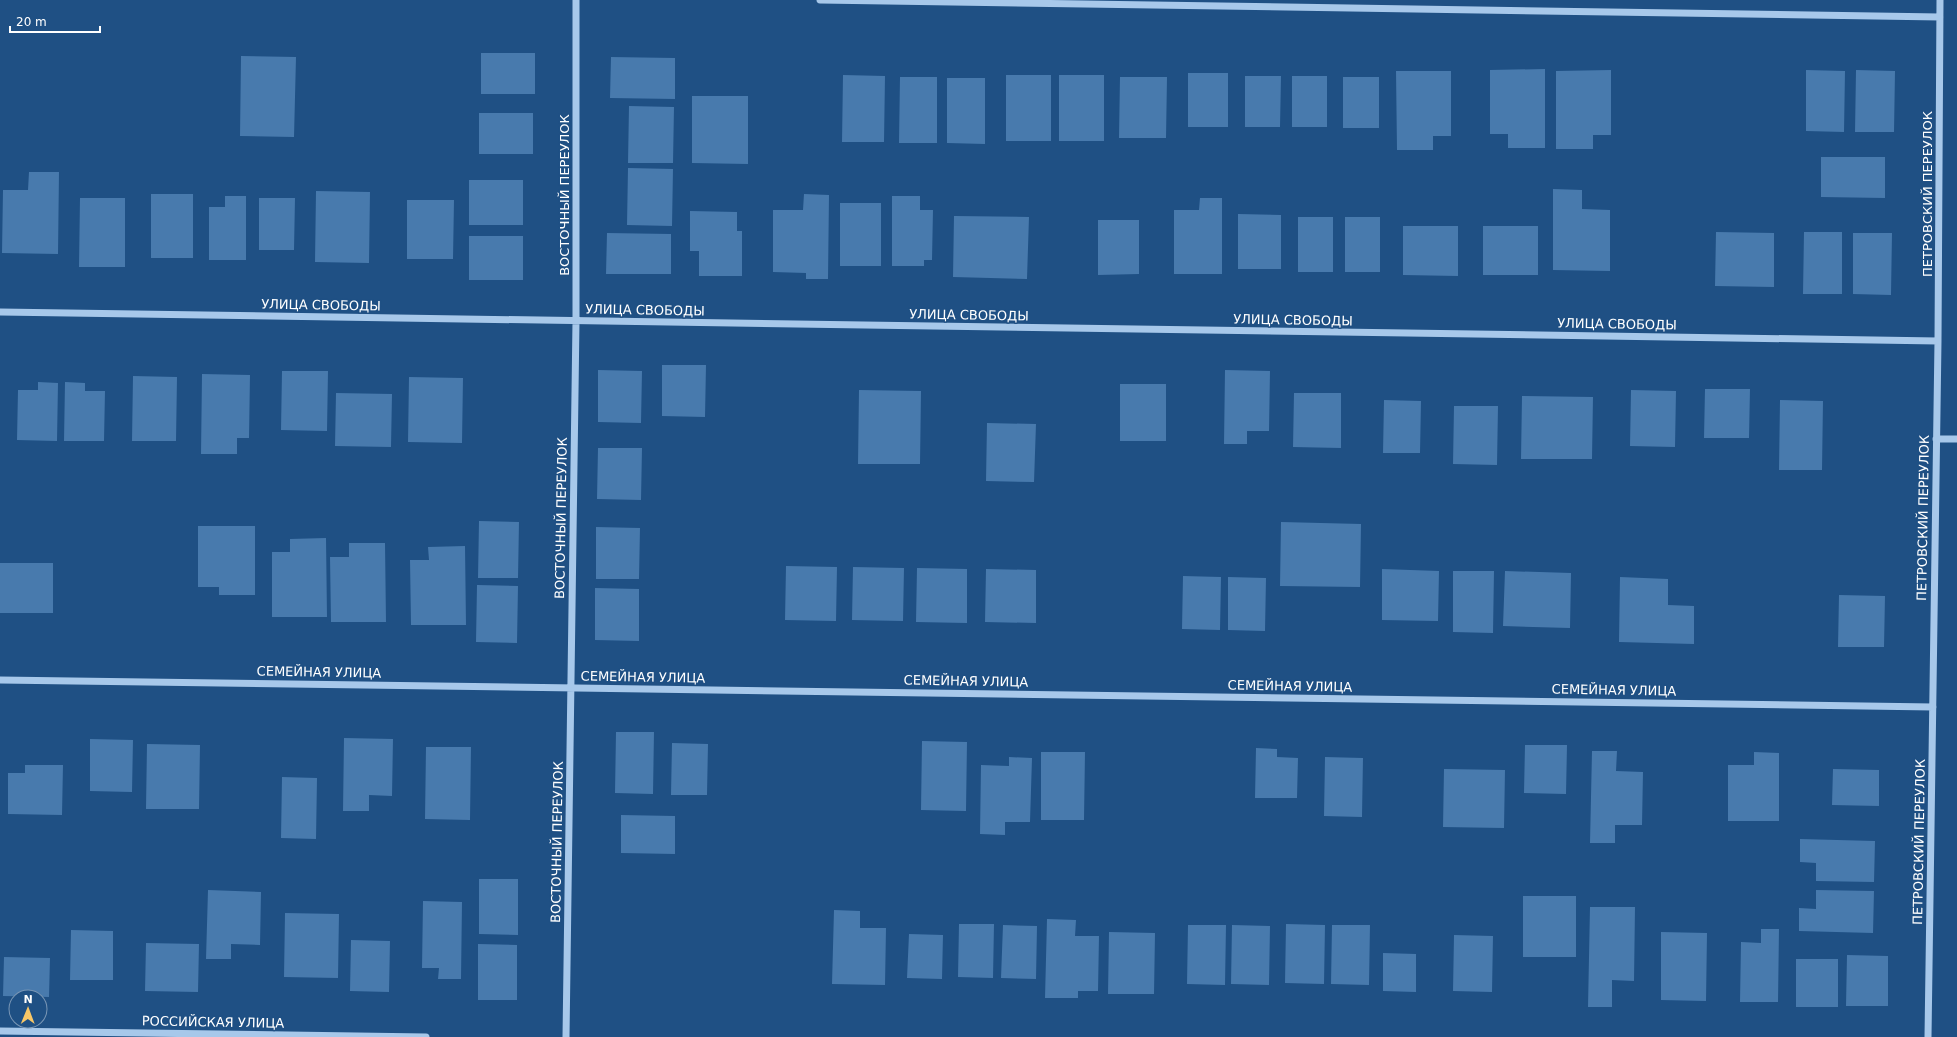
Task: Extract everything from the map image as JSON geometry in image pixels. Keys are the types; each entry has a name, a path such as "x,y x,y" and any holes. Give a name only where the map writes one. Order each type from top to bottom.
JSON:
{"street":[{"name":"ВОСТОЧНЫЙ ПЕРЕУЛОК","path":"566,1037 576,322 576,0"},
{"path":"820,0 1940,17"},
{"name":"ПЕТРОВСКИЙ ПЕРЕУЛОК","path":"1928,1037 1938,341 1940,0"},
{"name":"УЛИЦА СВОБОДЫ","path":"0,312 576,322 1938,341"},
{"path":"1936,439 1957,439"},
{"name":"СЕМЕЙНАЯ УЛИЦА","path":"0,680 1933,707"},
{"name":"РОССИЙСКАЯ УЛИЦА","path":"0,1031 426,1037"}],"building":[{"path":"481,53 535,53 535,94 481,94"},
{"path":"241,56 296,57 294,137 240,136"},
{"path":"611,57 675,58 675,99 610,98"},
{"path":"1545,69 1545,148 1508,148 1508,134 1490,134 1490,70"},
{"path":"1611,70 1611,135 1593,135 1593,149 1556,149 1556,71"},
{"path":"1806,70 1845,71 1844,132 1806,131"},
{"path":"1856,70 1895,71 1894,132 1855,132"},
{"path":"1396,71 1451,71 1451,136 1433,136 1433,150 1397,150"},
{"path":"1188,73 1228,73 1228,127 1188,127"},
{"path":"843,75 885,76 884,142 842,142"},
{"path":"1006,75 1051,75 1051,141 1006,141"},
{"path":"1059,75 1104,75 1104,141 1059,141"},
{"path":"1245,76 1281,76 1280,127 1245,127"},
{"path":"1292,76 1327,76 1327,127 1292,127"},
{"path":"900,77 937,77 937,143 899,143"},
{"path":"1120,77 1167,77 1166,138 1119,138"},
{"path":"1343,77 1379,77 1379,128 1343,128"},
{"path":"947,78 985,78 985,144 947,143"},
{"path":"692,96 748,96 748,164 692,163"},
{"path":"629,106 674,107 673,163 628,163"},
{"path":"479,113 533,113 533,154 479,154"},
{"path":"1821,157 1885,157 1885,198 1821,197"},
{"path":"628,168 673,169 672,226 627,225"},
{"path":"29,172 59,172 58,254 2,253 3,190 28,190"},
{"path":"469,180 523,180 523,225 469,225"},
{"path":"1553,189 1582,190 1582,209 1610,210 1610,271 1553,270"},
{"path":"316,191 370,192 369,263 315,262"},
{"path":"151,194 193,194 193,258 151,258"},
{"path":"804,194 829,195 828,279 806,279 806,273 773,272 773,210 803,210"},
{"path":"225,196 246,196 246,260 209,260 209,207 225,207"},
{"path":"892,196 920,196 920,210 933,210 932,260 924,260 924,266 892,266"},
{"path":"80,198 125,198 125,267 79,267"},
{"path":"259,198 295,198 294,250 259,250"},
{"path":"1200,198 1222,198 1222,274 1174,274 1174,210 1199,210"},
{"path":"407,200 454,200 453,259 407,259"},
{"path":"840,203 881,203 881,266 840,266"},
{"path":"690,211 737,212 737,231 742,231 742,276 699,276 699,251 690,251"},
{"path":"1238,214 1281,215 1281,269 1238,269"},
{"path":"954,216 1029,217 1027,279 953,277"},
{"path":"1298,217 1333,217 1333,272 1298,272"},
{"path":"1345,217 1380,217 1380,272 1345,272"},
{"path":"1098,220 1139,220 1139,274 1098,275"},
{"path":"1403,226 1458,226 1458,276 1403,275"},
{"path":"1483,226 1538,226 1538,275 1483,275"},
{"path":"1716,232 1774,233 1774,287 1715,286"},
{"path":"1804,232 1842,232 1842,294 1803,294"},
{"path":"607,233 671,234 671,274 606,274"},
{"path":"1853,233 1892,233 1891,295 1853,294"},
{"path":"469,236 523,236 523,280 469,280"},
{"path":"662,365 706,365 705,417 662,416"},
{"path":"598,370 642,371 641,423 598,422"},
{"path":"1225,370 1270,371 1269,431 1247,431 1247,444 1224,444"},
{"path":"282,371 328,371 327,431 281,430"},
{"path":"202,374 250,375 249,438 237,438 237,454 201,454"},
{"path":"133,376 177,377 176,441 132,441"},
{"path":"409,377 463,378 462,443 408,442"},
{"path":"38,382 58,383 57,441 17,440 18,390 38,390"},
{"path":"65,382 85,383 85,391 105,391 104,441 64,441"},
{"path":"1120,384 1166,384 1166,441 1120,441"},
{"path":"1705,389 1750,389 1749,438 1704,438"},
{"path":"859,390 921,391 920,464 858,464"},
{"path":"1631,390 1676,391 1675,447 1630,446"},
{"path":"336,393 392,394 391,447 335,446"},
{"path":"1294,393 1341,393 1341,448 1293,447"},
{"path":"1522,396 1593,397 1592,459 1521,459"},
{"path":"1384,400 1421,401 1420,453 1383,453"},
{"path":"1780,400 1823,401 1822,470 1779,470"},
{"path":"1454,406 1498,406 1497,465 1453,464"},
{"path":"987,423 1036,424 1034,482 986,481"},
{"path":"598,448 642,448 641,500 597,499"},
{"path":"479,521 519,522 518,578 478,578"},
{"path":"1281,522 1361,524 1360,587 1280,586"},
{"path":"198,526 255,526 255,595 219,595 219,587 198,587"},
{"path":"596,527 640,528 639,579 596,579"},
{"path":"326,538 327,617 272,617 272,552 290,552 290,539"},
{"path":"349,543 385,543 386,622 331,622 330,557 349,557"},
{"path":"465,546 466,625 411,625 410,560 429,560 428,547"},
{"path":"0,563 53,563 53,613 0,613"},
{"path":"786,566 837,567 836,621 785,620"},
{"path":"853,567 904,568 903,621 852,620"},
{"path":"917,568 967,569 967,623 916,622"},
{"path":"986,569 1036,570 1036,623 985,622"},
{"path":"1382,569 1439,571 1438,621 1382,620"},
{"path":"1453,571 1494,571 1493,633 1453,632"},
{"path":"1505,571 1571,573 1570,628 1503,626"},
{"path":"1183,576 1221,577 1220,630 1182,629"},
{"path":"1228,577 1266,578 1265,631 1228,630"},
{"path":"1620,577 1668,579 1668,605 1694,606 1694,644 1619,642"},
{"path":"477,585 518,586 517,643 476,642"},
{"path":"595,588 639,589 639,641 595,640"},
{"path":"1839,595 1885,596 1884,647 1838,647"},
{"path":"616,732 654,732 653,794 615,793"},
{"path":"344,738 393,739 392,796 369,795 369,811 343,811"},
{"path":"90,739 133,740 132,792 90,791"},
{"path":"922,741 967,742 966,811 921,810"},
{"path":"672,743 708,744 707,795 671,795"},
{"path":"147,744 200,745 199,809 146,809"},
{"path":"1525,745 1567,745 1566,794 1524,793"},
{"path":"426,747 471,747 470,820 425,819"},
{"path":"1256,748 1277,749 1277,757 1298,758 1297,798 1255,798"},
{"path":"1592,751 1617,751 1616,771 1643,772 1642,825 1615,825 1615,843 1590,843"},
{"path":"1041,752 1085,752 1084,820 1041,820"},
{"path":"1754,752 1779,753 1779,821 1728,821 1728,765 1754,765"},
{"path":"1009,757 1032,758 1030,822 1005,822 1005,835 980,834 981,765 1009,766"},
{"path":"1325,757 1363,758 1362,817 1324,816"},
{"path":"25,765 63,765 62,815 8,814 8,773 25,773"},
{"path":"1444,769 1505,770 1504,828 1443,827"},
{"path":"1833,769 1879,770 1879,806 1832,805"},
{"path":"282,777 317,778 316,839 281,838"},
{"path":"621,815 675,816 675,854 621,853"},
{"path":"1800,839 1875,841 1874,882 1816,881 1816,863 1800,862"},
{"path":"479,879 518,879 518,935 479,934"},
{"path":"208,890 261,892 260,945 231,944 231,959 206,959"},
{"path":"1816,890 1874,891 1873,933 1799,931 1799,908 1816,909"},
{"path":"1523,896 1576,896 1576,957 1523,957"},
{"path":"423,901 462,902 461,979 438,979 439,968 422,968"},
{"path":"1590,907 1635,907 1634,981 1612,980 1612,1007 1588,1007"},
{"path":"834,910 860,911 860,928 886,928 885,985 832,984"},
{"path":"285,913 339,914 338,978 284,977"},
{"path":"1047,919 1076,920 1075,936 1099,936 1098,991 1078,991 1078,998 1045,998"},
{"path":"959,924 994,924 993,978 958,977"},
{"path":"1286,924 1325,925 1324,984 1285,983"},
{"path":"1003,925 1037,926 1036,979 1001,978"},
{"path":"1188,925 1226,925 1225,985 1187,984"},
{"path":"1232,925 1270,926 1269,985 1231,984"},
{"path":"1332,925 1370,925 1369,985 1331,984"},
{"path":"1761,929 1779,929 1778,1002 1740,1002 1741,942 1761,943"},
{"path":"71,930 113,931 113,980 70,980"},
{"path":"1109,932 1155,933 1154,994 1108,994"},
{"path":"1661,932 1707,933 1706,1001 1661,1000"},
{"path":"909,934 943,935 942,979 907,978"},
{"path":"1454,935 1493,936 1492,992 1453,991"},
{"path":"351,940 390,941 389,992 350,991"},
{"path":"146,943 199,944 198,992 145,991"},
{"path":"478,944 517,945 517,1000 478,1000"},
{"path":"1383,953 1416,954 1416,992 1383,991"},
{"path":"1847,955 1888,956 1888,1006 1846,1006"},
{"path":"4,957 50,958 49,997 48,989 8,989 8,996 3,996"},
{"path":"1796,959 1838,959 1838,1007 1796,1007"}]}
